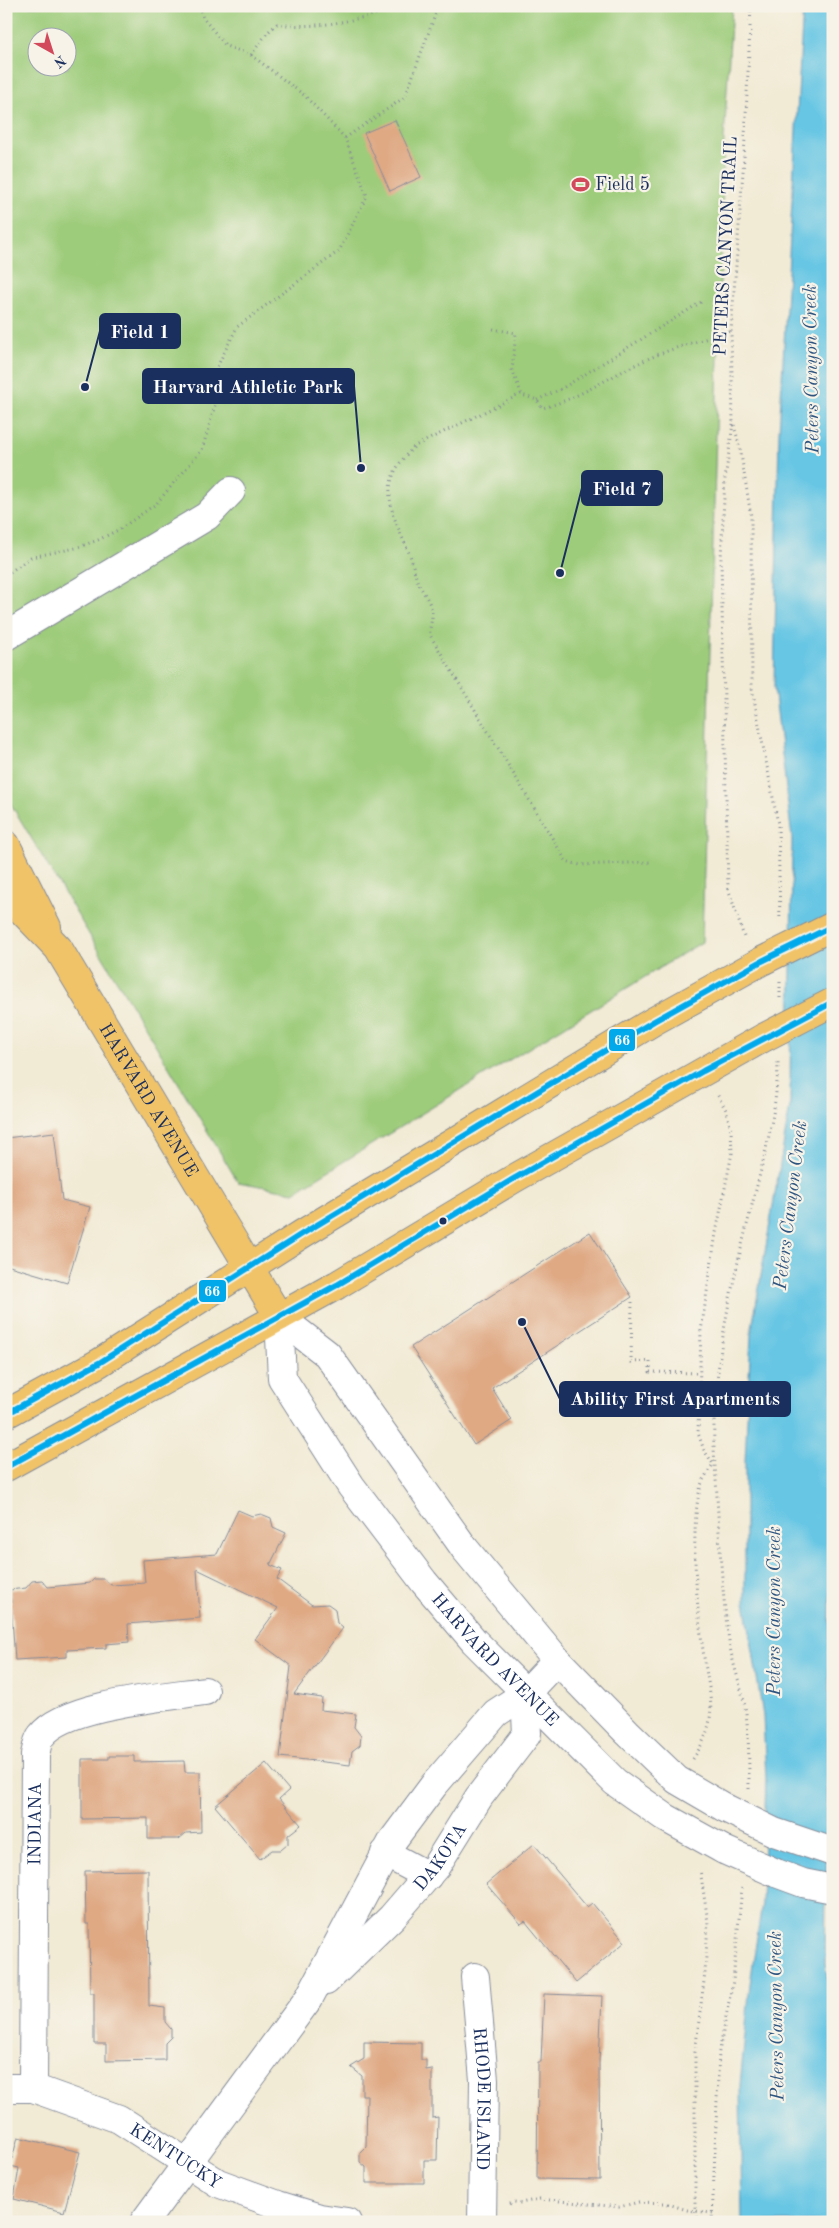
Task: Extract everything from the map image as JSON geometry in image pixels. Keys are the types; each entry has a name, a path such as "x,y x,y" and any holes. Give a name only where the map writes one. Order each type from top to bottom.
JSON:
{"main road":[{"path":"6,845 58,948"},
{"name":"HARVARD AVENUE","path":"6,894 58,948 278,1317"},
{"path":"6,1414 99,1363 302,1234 618,1043 762,960 833,926"},
{"path":"6,1466 65,1436 206,1355 338,1285 515,1178 763,1038 833,1002"}],"street":[{"path":"6,636 206,516 231,491"},
{"name":"HARVARD AVENUE","path":"278,1317 327,1354 465,1549 557,1660 627,1732 678,1780 736,1803 774,1832 833,1852"},
{"name":"HARVARD AVENUE","path":"278,1317 282,1378 351,1486 424,1582 474,1641 525,1694 615,1782 666,1818 717,1846 804,1883 833,1889"},
{"name":"DAKOTA","path":"309,1998 393,1840 434,1785 496,1713 525,1694 557,1660"},
{"name":"INDIANA","path":"33,2088 35,1754 40,1736 58,1722 89,1710 205,1691"},
{"name":"DAKOTA","path":"144,2222 309,1998 392,1917 428,1876 479,1797 527,1734 525,1694"},
{"path":"385,1853 428,1876"},
{"name":"RHODE ISLAND","path":"475,1977 484,2080 482,2222"},
{"name":"KENTUCKY","path":"6,2088 33,2088 119,2119 218,2183 278,2206 320,2218 347,2222"}],"path":[{"path":"6,575 31,557 76,548 120,529 156,504 202,450 216,402 218,367 237,327 339,251 367,196 345,138 304,95 251,55 226,46 203,18 199,6"},
{"path":"251,55 267,33 277,24 303,27 340,24 406,6"},
{"path":"345,138 405,97 439,6 433,6"},
{"name":"PETERS CANYON TRAIL","path":"751,6 744,158 731,332 733,421 740,448 751,516"},
{"path":"537,400 561,390 703,301"},
{"path":"492,328 516,333 512,370 522,394 537,400 542,408 558,405 641,362 696,342 731,332"},
{"path":"522,394 415,446 401,459 394,471 390,490 390,508 415,568 416,578 432,612 430,635 566,861 580,865 652,862"},
{"path":"733,421 725,479 721,569 728,888 741,930"},
{"path":"714,1464 704,1450 698,1433 700,1332 716,1233 732,1153 731,1130 726,1110 719,1097"},
{"path":"632,1302 632,1362 650,1361 650,1372 700,1373"},
{"path":"720,1351 714,1424 719,1558 730,1648 746,1712 750,1762 736,1803"},
{"path":"678,1780 702,1746 711,1720 711,1692 703,1652 696,1596 697,1508 704,1480 714,1464"},
{"path":"699,2222 695,2211 695,2052 705,1973 708,1922 700,1870 717,1846"},
{"path":"712,2222 719,2052 733,1981 742,1889"},
{"path":"506,2207 514,2202 521,2203 540,2200 619,2207 639,2202 665,2203 695,2211 713,2213"}],"green space":[{"path":"6,6 732,6 724,140 702,942 294,1192 238,1182 6,796"}],"water":[{"name":"Peters Canyon Creek","path":"803,6 833,6 833,1406 825,1964 833,2013 833,2222 742,2222 740,2085 750,1984 762,1903 766,1779 763,1716 745,1601 745,1462 751,1334 790,1106 792,838 774,687 779,433"}],"building":[{"path":"395,120 421,177 390,191 364,133"},
{"path":"54,1132 62,1200 90,1207 67,1283 6,1265 6,1138"},
{"path":"590,1232 632,1297 492,1388 512,1420 474,1445 411,1347"},
{"path":"238,1510 252,1516 261,1514 271,1518 273,1527 286,1533 270,1565 282,1570 277,1579 312,1605 328,1604 335,1609 337,1623 343,1628 294,1694 322,1698 321,1710 356,1714 354,1727 361,1736 360,1745 352,1751 350,1765 280,1757 291,1666 255,1639 278,1608 197,1569 200,1618 128,1624 129,1642 106,1644 106,1648 67,1650 67,1657 15,1660 10,1590 26,1588 32,1581 42,1580 48,1587 90,1583 94,1579 104,1579 111,1585 145,1583 143,1560 217,1554"},
{"path":"109,1756 134,1756 134,1762 184,1761 185,1772 200,1772 201,1832 186,1833 179,1839 148,1839 148,1818 82,1819 82,1759 109,1759"},
{"path":"266,1763 289,1790 279,1799 301,1825 288,1835 288,1844 281,1850 272,1850 260,1859 215,1806"},
{"path":"534,1844 587,1907 592,1903 625,1942 576,1983 525,1921 521,1924 486,1884"},
{"path":"148,1870 149,2006 165,2008 165,2022 171,2029 171,2037 165,2043 165,2060 106,2061 106,2044 94,2044 94,1993 90,1993 89,1924 86,1924 85,1871"},
{"path":"544,1994 602,1996 599,2062 600,2180 537,2179 538,2062 541,2062"},
{"path":"364,2042 421,2043 421,2060 426,2060 426,2070 432,2069 432,2118 438,2117 437,2160 424,2160 424,2183 366,2183 366,2167 360,2162 360,2152 366,2146 367,2095 362,2095 362,2076 351,2067 364,2059"},
{"path":"18,2137 80,2152 64,2212 14,2199 19,2168 10,2166"}],"transit line":[{"name":"66","path":"6,1414 99,1363 302,1234 654,1021 762,961 833,926"},
{"name":"66","path":"6,1467 337,1285 515,1178 703,1071 833,1002"}],"place":[{"name":"Field 5","path":"581,184"},
{"name":"Field 1","path":"85,387"},
{"name":"Harvard Athletic Park","path":"361,468"},
{"name":"Field 7","path":"560,573"},
{"name":"Ability First Apartments","path":"522,1322"}]}
